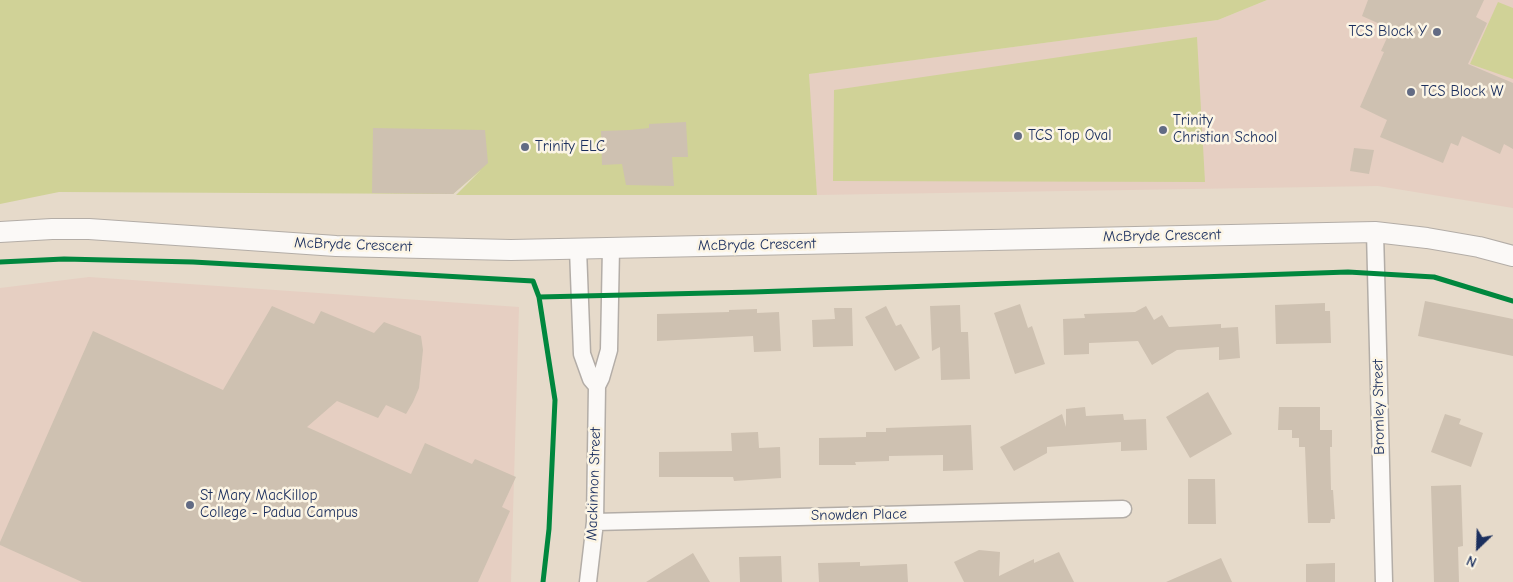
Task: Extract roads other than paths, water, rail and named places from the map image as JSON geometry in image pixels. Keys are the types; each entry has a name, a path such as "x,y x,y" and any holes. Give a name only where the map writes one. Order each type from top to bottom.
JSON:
{"street":[{"name":"McBryde Crescent","path":"0,232 89,229 336,246 511,250 1375,232 1479,247 1513,256"},
{"name":"Bromley Street","path":"1375,232 1384,582"},
{"name":"Mackinnon Street","path":"588,582 595,522 596,386 601,378 609,350 611,248"},
{"name":"Mackinnon Street","path":"578,249 582,354 591,380 596,386"},
{"name":"Snowden Place","path":"595,522 1123,509"}],"place":[{"name":"TCS Block Y","path":"1437,32"},
{"name":"TCS Block W","path":"1411,92"},
{"name":"Trinity Christian School","path":"1163,130"},
{"name":"TCS Top Oval","path":"1018,136"},
{"name":"Trinity ELC","path":"525,147"},
{"name":"St Mary MacKillop College - Padua Campus","path":"190,505"}]}
